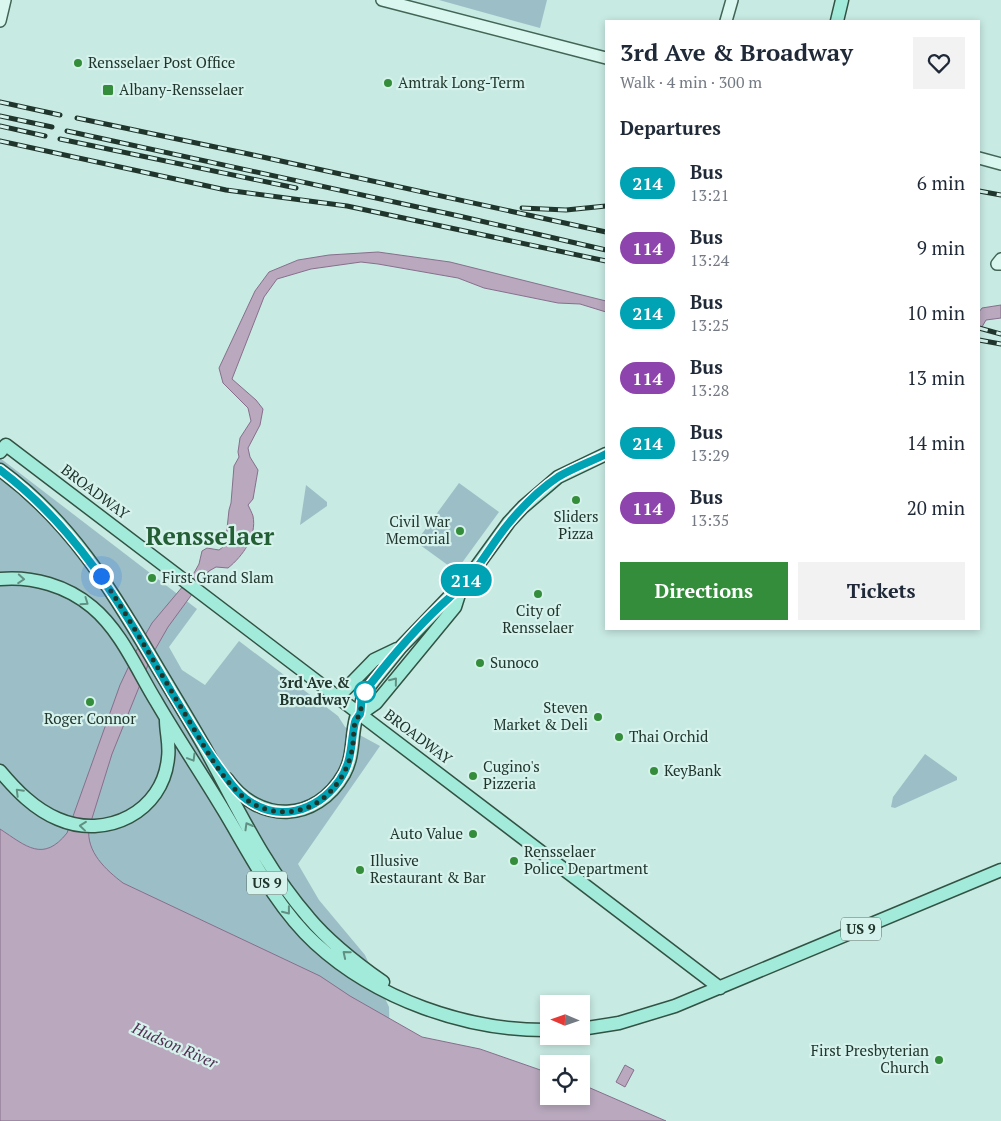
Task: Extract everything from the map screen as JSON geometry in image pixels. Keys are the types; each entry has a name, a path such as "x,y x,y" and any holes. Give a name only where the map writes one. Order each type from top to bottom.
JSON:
{"main road":[{"path":"837,20 842,0"},
{"name":"BROADWAY","path":"2,446 179,577 720,988"},
{"path":"205,748 233,788 259,807 273,811 300,810 326,796 343,775 352,750 355,724 360,714 363,695 401,647 461,588 509,522 535,495 558,477 605,454"},
{"name":"US 9","path":"0,470 53,517 90,560 122,606 205,748 265,856 308,917 323,934 364,969 414,1003"},
{"name":"US 9","path":"0,579 23,579 50,584 68,591 92,607 105,619 116,633 165,718 188,752 268,884 297,924 328,954 358,976 382,990 447,1015 484,1025 522,1030 540,1030"},
{"path":"360,714 376,703 456,607 461,588"},
{"path":"337,698 374,660 401,647"},
{"path":"0,771 25,798 41,810 69,823 87,827 104,826 128,818 148,804 162,783 169,756 165,718"},
{"name":"US 9","path":"590,1028 637,1018 675,1006 1001,870"}],"street":[{"path":"0,21 5,0"},
{"path":"382,0 605,58"},
{"path":"726,20 732,0"},
{"path":"980,158 1001,164"}],"shaded area":[{"path":"439,0 547,0 540,28"},
{"path":"0,458 197,609 169,647 182,670 205,685 239,641 338,716 345,727 380,746 298,864 319,900 365,955 389,1007 390,1050 0,837"},
{"path":"459,483 499,512 456,571 416,542"},
{"path":"306,485 327,502 327,506 300,525"},
{"path":"925,754 957,777 957,780 895,808 891,807 893,797"}],"water":[{"name":"Hudson River","path":"378,252 450,262 605,301 605,312 580,304 558,303 484,288 458,278 361,262 311,269 277,279 264,297 232,379 256,400 263,409 260,425 248,448 250,457 258,470 253,499 248,505 254,523 251,538 244,552 228,568 216,567 209,571 168,627 152,655 112,754 89,828 89,837 94,853 98,860 123,883 320,976 350,996 422,1037 480,1049 540,1070 540,1105 590,1105 590,1088 666,1121 0,1121 0,829 34,849 50,847 67,833 120,685 135,653 152,623 194,573 199,564 202,551 207,548 219,550 223,547 231,503 234,466 239,457 240,438 251,421 248,408 223,383 219,368 255,291 269,272 298,260 329,255"},
{"path":"1001,305 1001,318 986,320 980,330 980,311 982,308"},
{"path":"625,1065 634,1070 625,1087 616,1082"}],"railway":[{"path":"0,102 60,115"},
{"path":"0,116 52,127"},
{"path":"77,118 605,232"},
{"path":"0,126 45,136"},
{"path":"67,131 459,216 605,250"},
{"path":"60,139 296,188"},
{"path":"0,141 226,190 347,206 605,261"},
{"path":"980,191 1001,195"},
{"path":"522,208 566,210 605,206"},
{"path":"980,328 1001,334"},
{"path":"980,340 1001,344"}],"bus line":[{"name":"214","path":"0,470 40,504 90,560 122,606 205,748 233,788 259,807 287,812 300,810 314,804 326,796 343,775 352,750 356,718 360,714 363,695 401,647 461,588 509,522 535,495 558,477 605,454"}],"place":[{"name":"Rensselaer Post Office","path":"78,63"},
{"name":"Amtrak Long-Term","path":"388,83"},
{"name":"Albany-Rensselaer","path":"108,90"},
{"name":"Sliders Pizza","path":"576,500"},
{"name":"Civil War Memorial","path":"460,531"},
{"name":"First Grand Slam","path":"152,578"},
{"name":"City of Rensselaer","path":"538,594"},
{"name":"Sunoco","path":"480,663"},
{"name":"3rd Ave & Broadway","path":"365,692"},
{"name":"Roger Connor","path":"90,702"},
{"name":"Steven Market & Deli","path":"598,717"},
{"name":"Thai Orchid","path":"619,737"},
{"name":"KeyBank","path":"654,771"},
{"name":"Cugino's Pizzeria","path":"473,776"},
{"name":"Auto Value","path":"473,834"},
{"name":"Rensselaer Police Department","path":"514,861"},
{"name":"Illusive Restaurant & Bar","path":"360,870"},
{"name":"First Presbyterian Church","path":"939,1060"}],"district":[{"name":"Rensselaer","path":"210,536"}],"route":[{"path":"101,576 122,606 205,748 233,788 259,807 273,811 287,812 300,810 326,796 343,775 348,764 352,750 356,718 360,714 360,707 365,692"}]}
